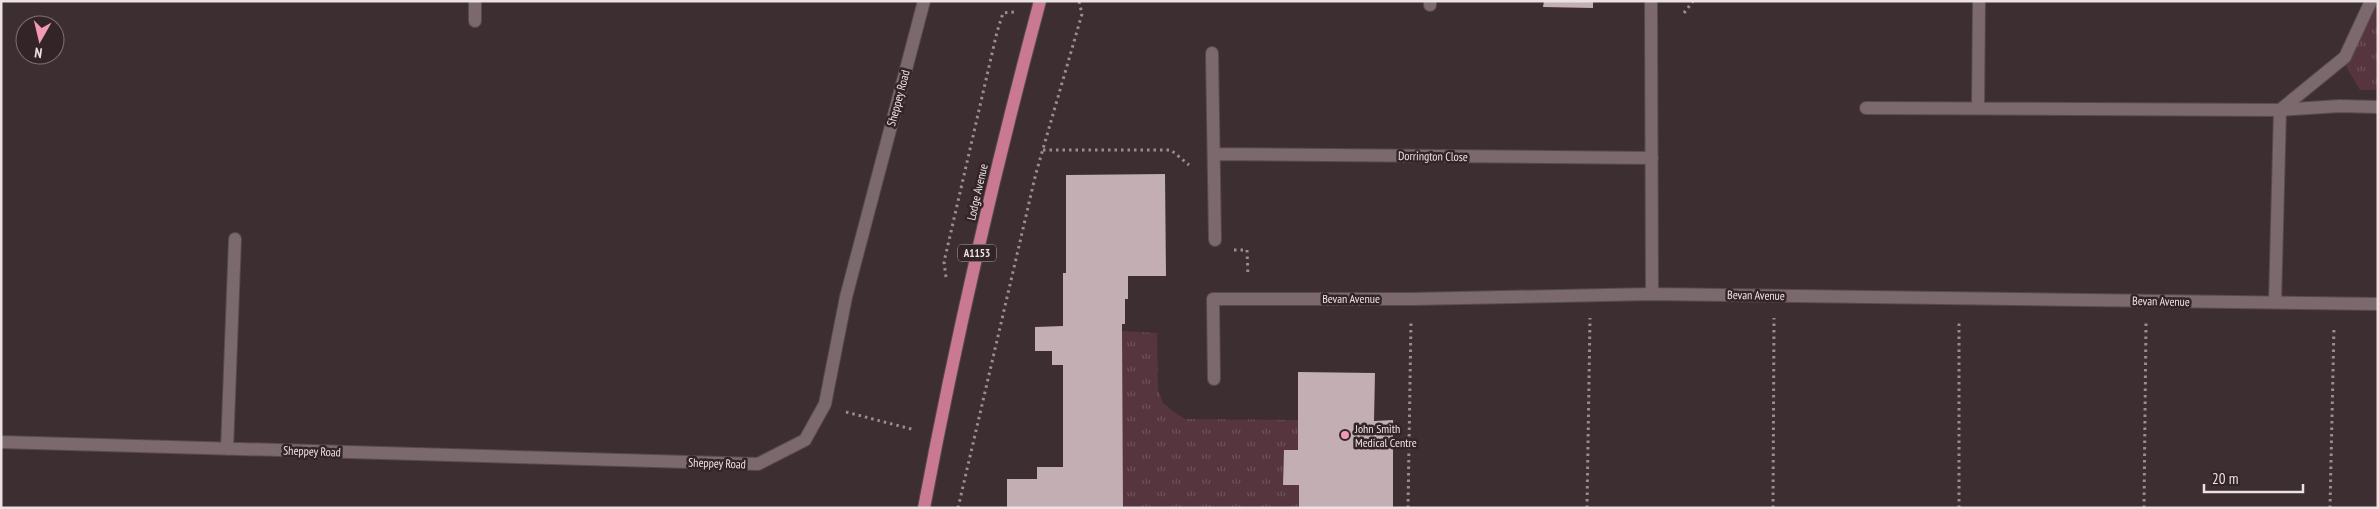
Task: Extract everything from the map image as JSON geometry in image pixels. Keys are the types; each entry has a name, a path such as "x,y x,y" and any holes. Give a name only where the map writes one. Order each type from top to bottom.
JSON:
{"main road":[{"name":"Lodge Avenue","path":"924,508 966,300 1039,6"}],"street":[{"path":"475,1 475,21"},
{"name":"Sheppey Road","path":"1,442 758,464 805,440 824,404 846,297 924,1"},
{"path":"1651,1 1652,294"},
{"path":"1978,107 1979,1"},
{"path":"2274,302 2280,110 2345,57 2372,1"},
{"path":"1212,53 1215,240"},
{"path":"1866,108 1978,107 2280,110 2340,106 2378,107"},
{"name":"Dorrington Close","path":"1214,154 1652,158"},
{"path":"227,449 235,239"},
{"name":"Bevan Avenue","path":"1214,378 1213,299 1412,299 1652,294 2378,304"}],"path":[{"path":"958,508 1043,150 1082,14 1080,1"},
{"path":"1684,13 1693,1"},
{"path":"966,300 947,281 944,262 997,32 1003,13 1039,6"},
{"path":"1043,150 1171,150 1189,162 1190,172"},
{"path":"1229,250 1247,250 1250,298"},
{"path":"1773,508 1774,295"},
{"path":"1587,508 1590,296"},
{"path":"1958,508 1959,298"},
{"path":"1408,508 1412,299"},
{"path":"2144,508 2147,301"},
{"path":"2330,508 2334,303"},
{"path":"842,410 891,425"}],"green space":[{"path":"2378,1 2378,90 2360,90 2344,63 2355,48"},
{"path":"1122,331 1157,333 1158,390 1163,403 1185,419 1298,420 1298,450 1284,450 1283,485 1299,485 1299,508 1123,508"}],"building":[{"path":"1544,1 1593,1 1593,8 1543,7"},
{"path":"1165,174 1166,276 1128,276 1128,299 1125,299 1125,324 1122,324 1123,508 1007,508 1007,479 1037,479 1037,467 1063,467 1063,365 1052,365 1052,351 1035,351 1035,327 1063,326 1063,273 1066,273 1066,175"},
{"name":"John Smith Medical Centre","path":"1298,372 1375,373 1374,421 1393,420 1393,508 1299,508 1299,485 1283,485 1284,450 1298,450"}],"place":[{"name":"John Smith Medical Centre","path":"1345,435"}]}
